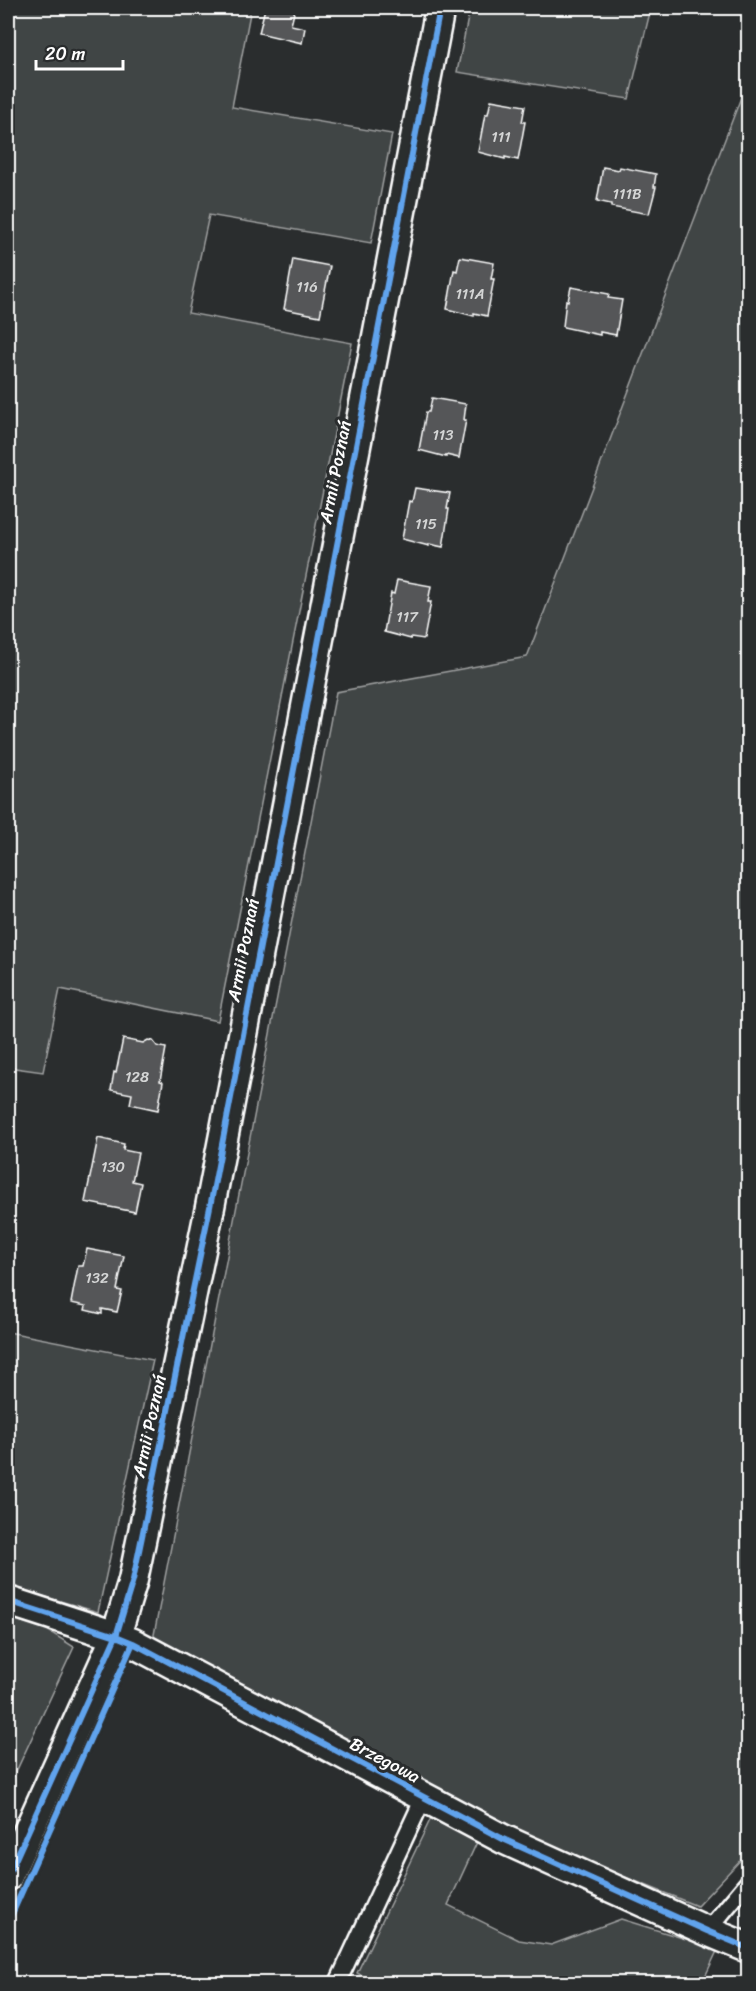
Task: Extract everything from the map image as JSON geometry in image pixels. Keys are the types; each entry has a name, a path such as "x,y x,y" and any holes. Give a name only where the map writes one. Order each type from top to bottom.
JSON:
{"street":[{"name":"Armii Poznań","path":"8,1876 116,1635 133,1580 210,1207 440,8"},
{"name":"Brzegowa","path":"8,1601 116,1635 503,1839 748,1948"}],"lane":[{"path":"337,1983 424,1797"},
{"path":"707,1931 748,1882"}],"shaded area":[{"path":"8,8 251,8 232,107 392,134 371,243 209,215 188,313 352,343 218,1021 60,989 43,1072 8,1067"},
{"path":"470,8 651,8 629,99 457,72"},
{"path":"748,79 748,1852 697,1906 531,1839 152,1645 336,692 527,657"},
{"path":"8,1332 153,1360 98,1612 8,1586"},
{"path":"8,1614 33,1621 74,1647 8,1789"},
{"path":"431,1818 477,1842 448,1905 519,1940 551,1945 621,1919 718,1949 702,1983 379,1984 357,1973"}],"building":[{"path":"265,8 295,9 291,25 305,28 302,43 259,33"},
{"path":"491,100 525,106 522,122 525,122 518,160 478,152 485,114 488,114"},
{"path":"603,167 619,170 620,167 656,174 654,187 656,187 649,214 611,207 611,204 597,201"},
{"path":"460,257 494,263 491,279 494,279 487,316 474,313 474,316 447,309 454,270 457,271"},
{"path":"293,259 330,266 320,316 284,309"},
{"path":"571,287 609,294 608,298 622,300 616,335 600,332 600,335 563,327 566,300 568,301"},
{"path":"432,398 466,404 464,420 466,420 459,458 419,450 426,412 429,412"},
{"path":"415,488 450,493 443,547 402,539 409,501 412,502"},
{"path":"397,580 431,586 428,602 431,602 424,639 411,637 411,639 384,632 391,593 394,594"},
{"path":"123,1039 143,1043 148,1040 153,1041 157,1046 166,1048 158,1110 130,1104 132,1094 111,1090"},
{"path":"98,1138 124,1144 123,1150 138,1153 132,1181 141,1183 135,1212 85,1202"},
{"path":"87,1249 124,1256 117,1290 122,1291 117,1312 102,1309 102,1314 85,1310 86,1306 71,1303 78,1266 83,1266"}],"cycle path":[{"path":"8,1876 116,1636 133,1580 210,1207 440,8"},
{"path":"8,1601 133,1643 503,1839 748,1948"},
{"path":"8,1923 133,1643"}]}
